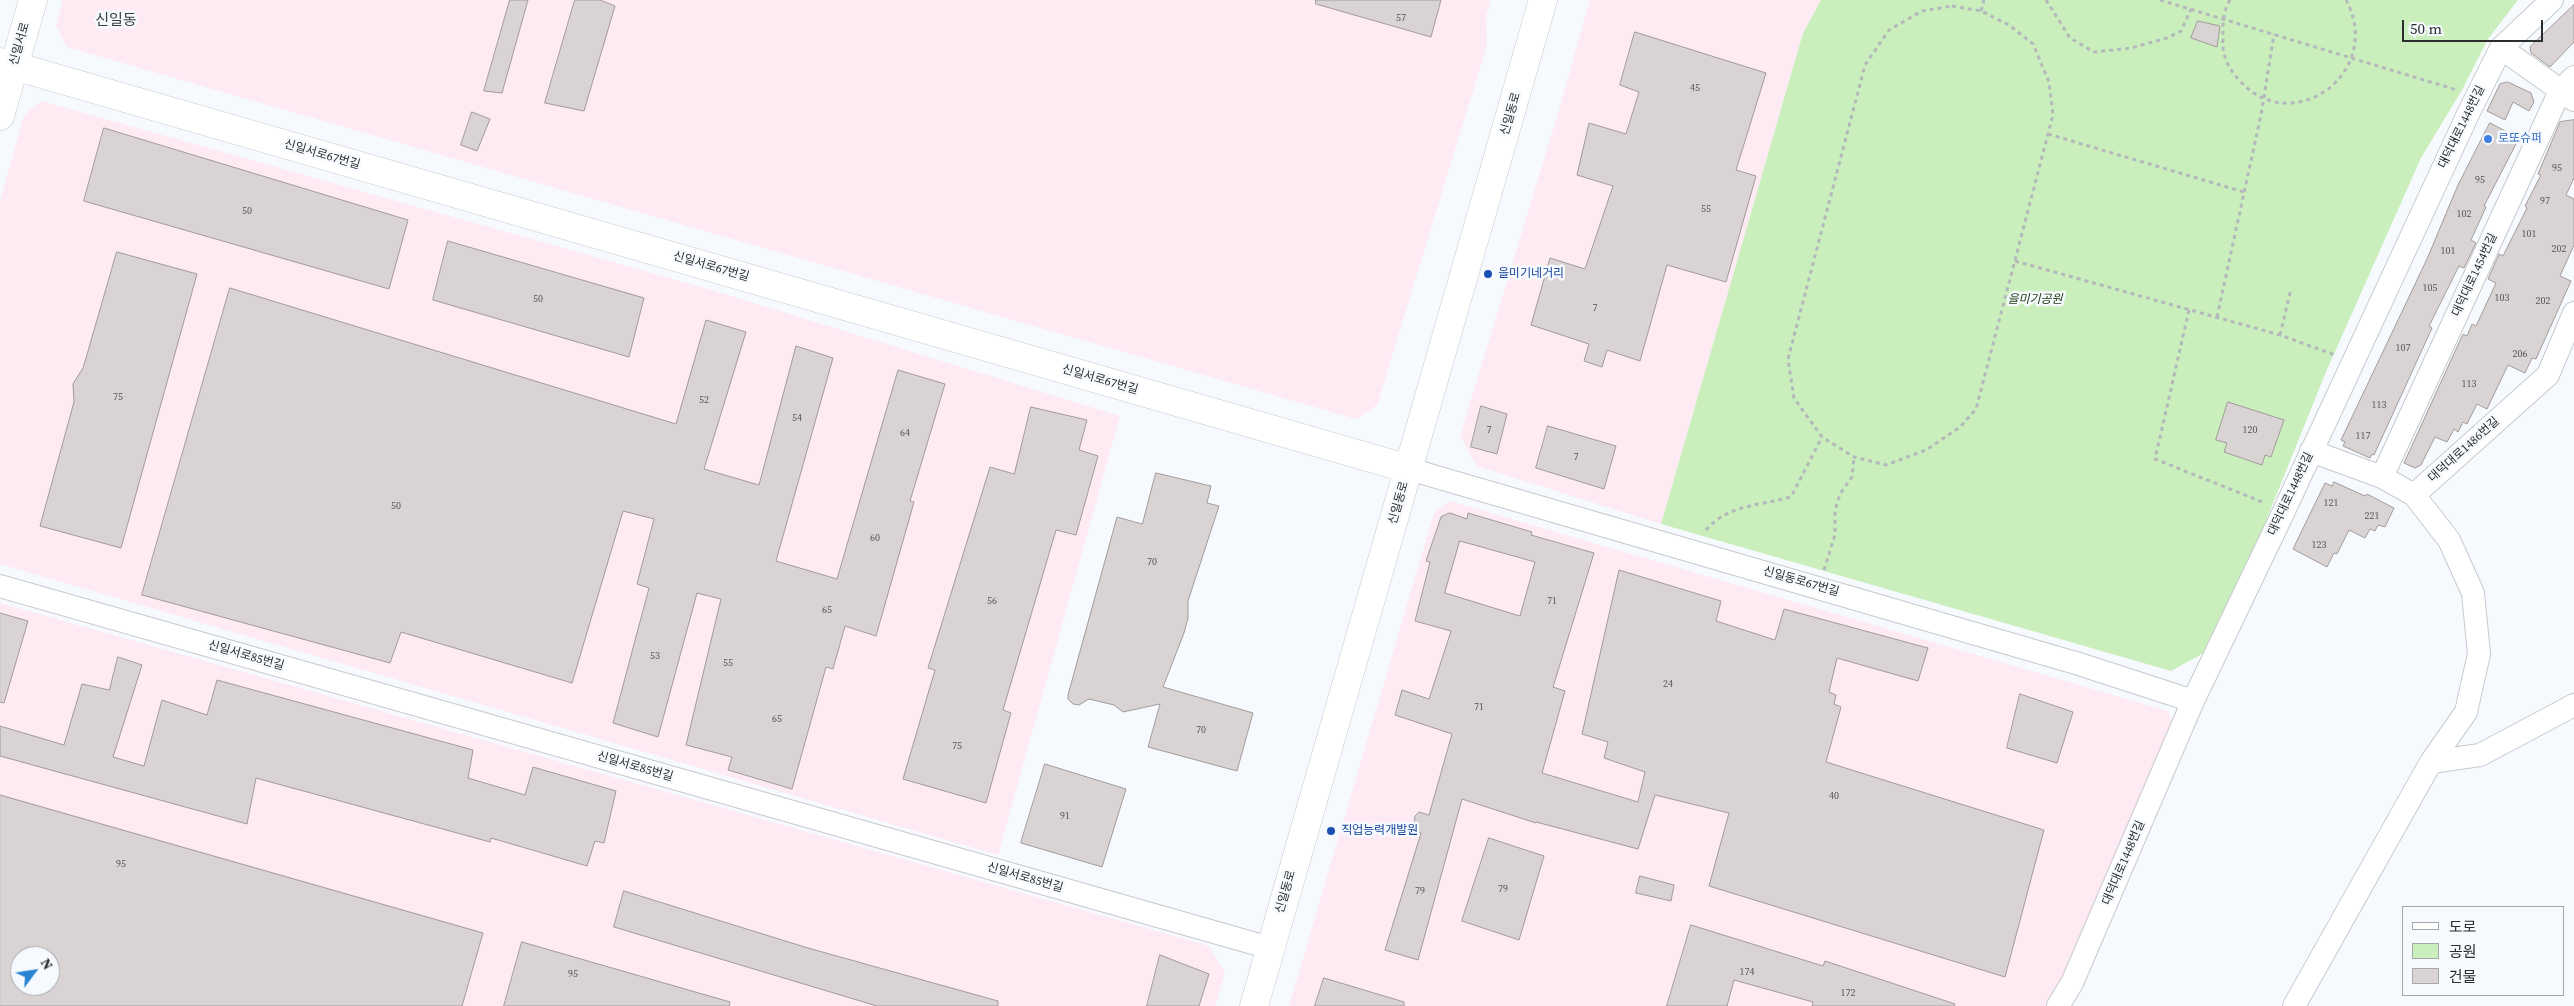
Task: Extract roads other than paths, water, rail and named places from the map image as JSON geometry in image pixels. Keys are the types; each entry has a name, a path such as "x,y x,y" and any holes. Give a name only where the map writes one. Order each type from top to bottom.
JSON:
{"main road":[{"name":"신일서로","path":"0,116 7,64 33,0"},
{"name":"신일동로","path":"1254,1006 1544,0"},
{"name":"신일서로67번길","path":"7,64 1408,469"}],"street":[{"name":"대덕대로1448번길","path":"2058,1006 2072,983 2193,701 2501,48 2552,0"},
{"path":"2501,48 2569,89"},
{"name":"대덕대로1454번길","path":"2382,477 2569,89"},
{"name":"대덕대로1486번길","path":"2414,495 2548,375 2574,313"},
{"path":"2294,1006 2431,762 2466,712 2479,654 2473,593 2449,540 2414,495 2382,477 2311,451"},
{"name":"신일동로67번길","path":"1408,469 2051,656 2193,701"},
{"name":"신일서로85번길","path":"0,586 1270,948"},
{"path":"2431,762 2480,755 2574,705"}],"place":[{"name":"로또슈퍼","path":"2488,139"},
{"name":"을미기네거리","path":"1488,274"},
{"name":"직업능력개발원","path":"1331,831"}],"district":[{"name":"신일동","path":"116,21"}],"park label":[{"name":"을미기공원","path":"2035,300"}]}
